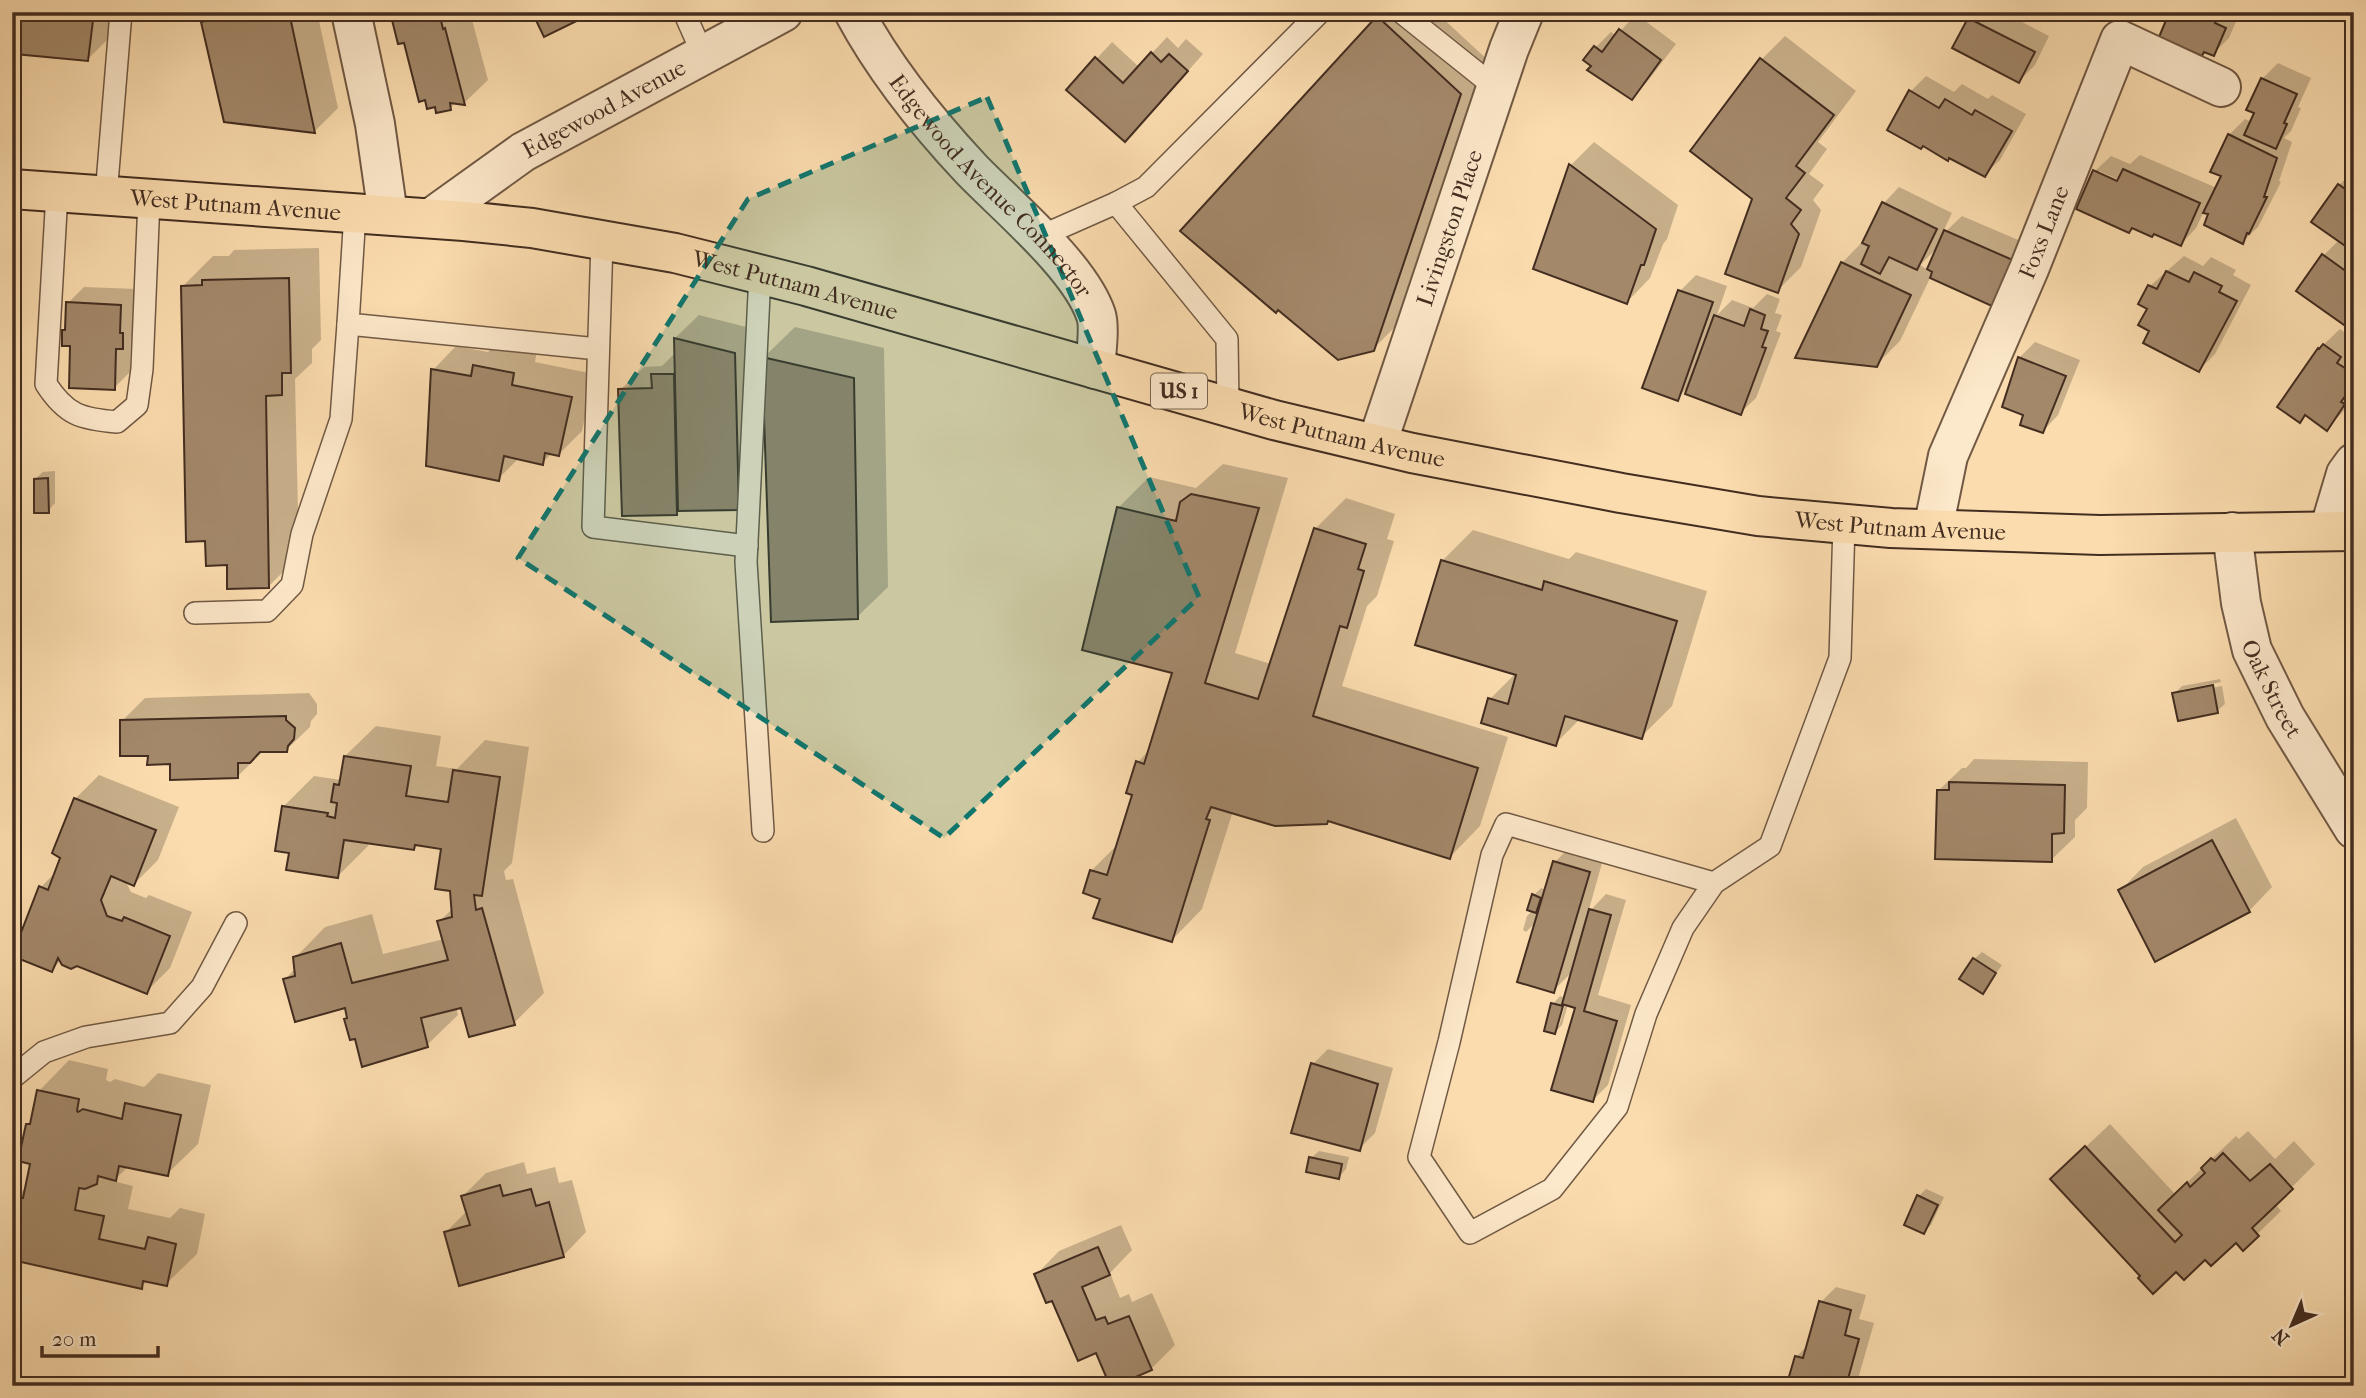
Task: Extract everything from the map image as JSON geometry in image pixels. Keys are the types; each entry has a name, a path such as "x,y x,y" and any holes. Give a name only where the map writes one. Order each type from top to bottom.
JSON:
{"main road":[{"name":"West Putnam Avenue","path":"12,189 431,218 531,228 675,253 760,274 1274,420 1412,453 1569,485 1758,516 1933,529 2100,534 2341,531"}],"street":[{"path":"351,12 375,124 371,214"},
{"name":"Edgewood Avenue","path":"431,218 523,152 783,12"},
{"name":"Edgewood Avenue Connector","path":"853,12 872,46 920,111 970,168 1074,275 1097,317 1095,369"},
{"name":"Livingston Place","path":"1377,444 1524,12"},
{"name":"Foxs Lane","path":"1933,529 1948,456 2029,269 2120,40 2221,87"},
{"path":"2341,531 2346,474 2354,463"},
{"name":"Oak Street","path":"2232,532 2241,603 2252,650 2285,717 2354,829"}],"lane":[{"path":"106,196 121,12"},
{"path":"684,12 703,55"},
{"path":"1039,237 1146,187 1320,12"},
{"path":"1401,12 1496,88"},
{"path":"57,193 46,384 57,401 73,415 117,422 137,405 142,369 149,199"},
{"path":"1116,203 1227,339 1228,405"},
{"path":"195,612 267,611 292,585 302,534 341,419 348,324 371,214"},
{"path":"602,241 593,527 747,546"},
{"path":"760,274 747,575 762,831"},
{"path":"348,324 598,349"},
{"path":"1714,883 1506,824 1492,855 1449,1042 1419,1157 1470,1233 1552,1189 1617,1107 1646,1014 1683,928 1714,883 1769,846 1840,658 1844,524"},
{"path":"12,1078 44,1052 76,1041 170,1023 202,987 236,923"}],"highlighted area":[{"path":"987,97 1199,597 944,838 518,558 748,199"}],"building":[{"path":"17,12 94,12 88,61 15,54 19,18"},
{"path":"245,12 289,12 315,133 224,122 201,22"},
{"path":"390,12 439,12 465,105 450,103 451,110 436,113 435,107 427,109 425,100 419,102 404,43 398,44"},
{"path":"532,12 595,12 544,37"},
{"path":"2155,12 2220,12 2215,23 2226,28 2214,56 2204,52 2202,56 2159,37 2167,18"},
{"path":"1377,16 1461,94 1374,351 1338,360 1278,310 1276,313 1180,231"},
{"path":"1968,18 2035,52 2019,83 1952,48"},
{"path":"1619,29 1661,60 1632,100 1587,70 1591,66 1583,60 1594,46 1602,52"},
{"path":"1151,52 1161,62 1169,54 1188,71 1125,142 1066,90 1095,57 1123,83"},
{"path":"1760,58 1834,115 1796,166 1805,173 1786,198 1801,210 1791,224 1799,234 1778,293 1725,274 1752,199 1690,151"},
{"path":"2261,78 2297,94 2276,149 2244,135 2254,113 2246,110"},
{"path":"1909,90 1939,108 1945,99 1972,115 1975,110 2012,131 1985,177 1949,158 1948,161 1923,146 1921,149 1887,130"},
{"path":"2228,134 2277,158 2264,197 2267,197 2243,244 2204,225 2208,214 2203,213 2221,176 2210,172"},
{"path":"1569,164 1656,229 1627,304 1533,269"},
{"path":"2123,169 2200,203 2181,246 2132,228 2129,233 2076,209 2093,170 2117,181"},
{"path":"2338,184 2354,195 2354,252 2311,222"},
{"path":"1882,202 1937,229 1917,270 1889,257 1880,274 1861,264 1869,246 1862,243"},
{"path":"1944,230 2015,261 1994,307 1930,278 1932,272 1927,269"},
{"path":"2322,254 2354,277 2354,332 2296,291"},
{"path":"1841,262 1911,295 1877,367 1795,358"},
{"path":"2166,271 2189,282 2194,272 2222,286 2219,292 2237,301 2199,372 2143,343 2149,331 2138,325 2147,309 2138,304 2148,285 2157,289"},
{"path":"289,278 291,373 282,373 282,395 266,396 269,588 227,589 227,565 206,566 205,541 186,542 181,286 202,285 202,280"},
{"path":"1678,290 1713,302 1678,401 1642,388"},
{"path":"66,302 121,305 120,333 123,333 123,349 116,349 115,390 69,388 70,346 62,346"},
{"path":"1750,309 1765,315 1761,329 1768,331 1762,347 1766,348 1741,415 1685,394 1714,315 1744,326"},
{"path":"674,338 735,353 739,510 678,511"},
{"path":"2323,344 2341,357 2337,363 2345,368 2349,364 2354,368 2354,384 2341,402 2345,404 2327,431 2305,415 2300,423 2277,407"},
{"path":"762,357 854,378 858,619 771,622"},
{"path":"2018,357 2066,376 2043,433 2020,425 2023,415 2002,407"},
{"path":"473,365 514,373 512,385 572,397 559,456 545,453 543,465 504,456 499,481 426,466 431,369 471,376"},
{"path":"651,374 674,374 677,515 622,516 618,389 652,388"},
{"path":"48,478 49,513 34,513 34,479"},
{"path":"1191,494 1259,508 1205,683 1258,699 1314,528 1366,544 1358,569 1364,571 1347,628 1340,626 1313,716 1478,768 1450,859 1328,821 1327,824 1275,826 1211,807 1206,819 1210,820 1172,942 1093,918 1100,899 1083,893 1090,870 1107,875 1132,795 1126,793 1136,761 1144,764 1172,673 1082,650 1117,507 1176,521 1180,502"},
{"path":"1441,560 1542,590 1544,581 1677,621 1642,739 1565,716 1556,746 1481,723 1488,698 1508,704 1516,675 1415,645"},
{"path":"2213,685 2218,713 2178,721 2172,693"},
{"path":"286,716 286,720 295,728 294,739 287,752 260,752 250,763 238,763 238,778 170,780 170,764 147,765 148,756 120,756 120,720"},
{"path":"344,756 411,766 406,796 448,802 453,770 500,777 482,896 474,895 476,910 482,908 515,1025 469,1037 461,1008 421,1018 428,1047 362,1067 355,1039 350,1040 344,1019 347,1018 345,1008 295,1022 283,979 295,976 293,957 341,943 352,983 448,960 437,921 452,917 450,891 435,889 441,849 415,845 414,850 344,840 338,878 286,870 289,853 275,851 282,806 328,813 327,816 335,818 337,803 331,802 334,784 339,785"},
{"path":"1949,782 2065,785 2064,833 2052,834 2052,862 1935,859 1937,790 1949,790"},
{"path":"74,798 156,830 134,886 111,876 101,900 107,916 122,921 124,917 170,936 147,994 77,966 71,969 62,965 58,958 52,972 12,956 39,886 48,890 60,858 52,853"},
{"path":"2212,840 2250,912 2155,962 2118,890"},
{"path":"1553,861 1590,872 1554,993 1517,982"},
{"path":"1532,894 1541,898 1536,913 1527,910"},
{"path":"1589,909 1611,915 1584,1011 1617,1021 1593,1102 1551,1090 1575,1008 1562,1004"},
{"path":"1973,958 1996,973 1983,994 1959,979"},
{"path":"1551,1003 1563,1006 1555,1034 1544,1031"},
{"path":"1311,1063 1378,1084 1360,1151 1291,1133"},
{"path":"37,1090 79,1099 78,1112 83,1109 122,1119 125,1103 181,1115 168,1176 119,1166 116,1181 98,1176 97,1184 85,1189 79,1188 75,1210 104,1216 99,1239 145,1249 148,1237 176,1244 167,1286 143,1281 142,1289 12,1260 12,1208 15,1196 23,1198 30,1164 18,1161"},
{"path":"2085,1146 2175,1242 2182,1235 2158,1210 2187,1182 2190,1187 2205,1173 2201,1168 2211,1158 2215,1161 2223,1153 2250,1181 2270,1164 2293,1189 2252,1228 2259,1236 2243,1251 2236,1243 2211,1266 2205,1260 2184,1280 2176,1272 2153,1294 2138,1278 2140,1276 2050,1179"},
{"path":"1309,1157 1342,1164 1339,1179 1306,1172"},
{"path":"500,1185 503,1196 531,1189 536,1206 549,1202 564,1257 459,1286 444,1232 470,1225 461,1196"},
{"path":"1917,1195 1938,1205 1924,1234 1904,1225"},
{"path":"1098,1247 1110,1275 1082,1287 1096,1320 1105,1317 1108,1324 1129,1316 1152,1370 1115,1386 1110,1386 1096,1353 1078,1361 1052,1301 1046,1303 1034,1274"},
{"path":"1819,1301 1851,1310 1845,1335 1859,1339 1846,1386 1796,1386 1797,1383 1788,1380 1795,1356 1803,1358"}]}
